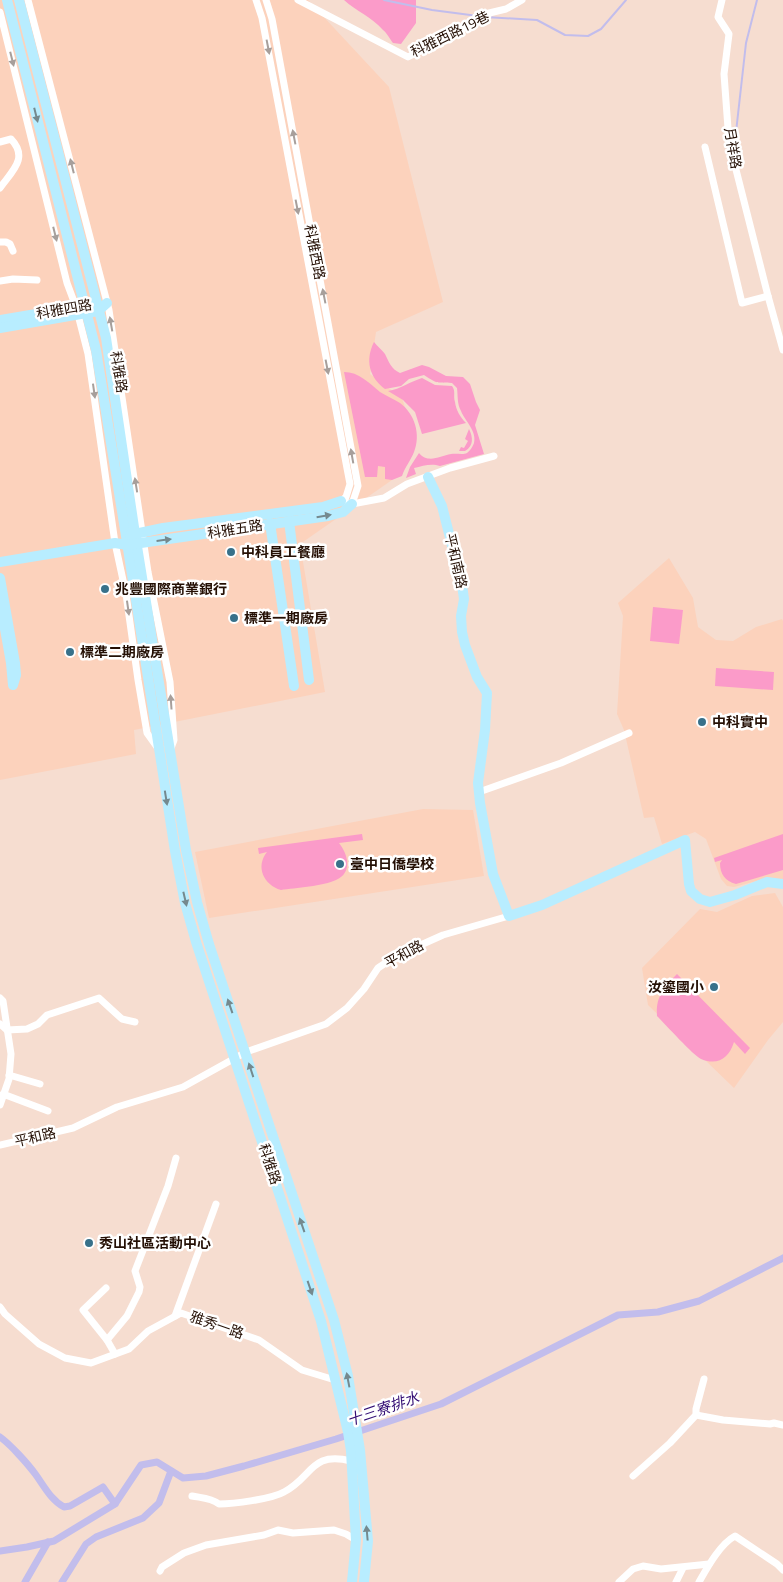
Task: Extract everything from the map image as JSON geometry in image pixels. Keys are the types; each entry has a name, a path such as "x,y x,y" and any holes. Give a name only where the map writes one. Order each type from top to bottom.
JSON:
{"street":[{"name":"科雅路","path":"7,0 81,310 147,733 159,750"},
{"name":"科雅路","path":"20,0 101,305"},
{"name":"科雅路","path":"28,0 101,305 135,539 186,850 197,902 209,944 334,1320 348,1376 354,1454 356,1540 352,1582"},
{"name":"科雅西路","path":"256,0 262,18 350,484 346,497 347,503"},
{"name":"科雅西路","path":"266,0 275,38 357,480 356,493 347,503"},
{"name":"科雅西路19巷","path":"298,0 408,56 474,23 482,17 506,9 522,0"},
{"name":"月祥路","path":"722,0 718,17 729,34 724,74 729,142 783,350"},
{"name":"科雅路","path":"0,12 67,283 81,310 96,350 135,539 159,750 185,902 196,942 236,1058 321,1321 335,1380 352,1430"},
{"path":"0,142 11,139 18,146 19,155 18,164 0,188"},
{"name":"月祥路","path":"705,147 742,303 768,296"},
{"path":"0,242 10,244 13,251"},
{"path":"0,281 13,279 37,280"},
{"name":"科雅四路","path":"0,328 101,305"},
{"name":"科雅四路","path":"0,320 81,310"},
{"path":"347,503 384,498 408,484 450,468 494,456"},
{"name":"平和南路","path":"428,477 442,506 462,585 464,599 461,616 465,645 474,671 487,693 485,730 478,783 493,874 509,916"},
{"name":"科雅五路","path":"0,562 135,539 328,516 343,512 347,503"},
{"name":"科雅五路","path":"135,539 163,528 347,503"},
{"path":"288,521 309,680"},
{"path":"270,523 294,686"},
{"path":"0,578 16,675 13,685 0,600"},
{"path":"479,792 561,763 629,733"},
{"name":"平和路","path":"0,1144 73,1128 117,1107 183,1087 246,1052 326,1024 346,1008 364,989 378,968 396,956 443,935 549,902 685,840 689,884 691,891 700,899 710,902 735,895 767,882 783,884"},
{"path":"0,998 3,1001 10,1054 9,1077 0,1105"},
{"path":"0,1024 7,1030 27,1029 38,1024 47,1015 99,998 122,1019 135,1022"},
{"path":"0,1080 9,1077 40,1084"},
{"path":"4,1094 48,1110"},
{"path":"107,1340 127,1316 139,1292 140,1287 135,1271 168,1186 176,1158"},
{"path":"175,1316 216,1204"},
{"path":"106,1288 83,1310 107,1340 115,1354"},
{"name":"雅秀一路","path":"0,1307 39,1344 65,1358 91,1363 129,1349 148,1331 181,1313 259,1340 302,1370 335,1380"},
{"path":"633,1476 670,1443 696,1415 704,1379"},
{"path":"696,1415 723,1420 783,1425"},
{"name":"科雅路","path":"354,1454 368,1541 364,1582"},
{"path":"192,1496 212,1499 219,1504 274,1496 285,1492 298,1483 319,1462 354,1454"},
{"path":"160,1571 162,1567 184,1553 206,1545 264,1535 278,1530 293,1533 334,1530 356,1540"},
{"path":"699,1582 709,1564 730,1539 735,1536 783,1570"},
{"path":"622,1581 634,1569 643,1566 684,1568 709,1564"},
{"path":"676,1582 684,1568"}],"shaded area":[{"path":"0,0 308,0 389,87 443,302 376,332 370,374 402,398 413,433 392,480 300,544 325,692 134,730 136,754 0,780"},
{"path":"344,0 416,0 416,23 401,44 393,43 379,25"},
{"path":"374,342 385,354 392,367 400,373 422,365 446,376 463,377 470,384 480,410 475,425 484,454 440,466 430,465 414,468 416,474 406,478 410,467 419,453 430,459 451,454 465,454 474,444 474,434 458,403 457,388 452,383 438,382 424,375 409,379 401,386 385,389 375,379 370,368 370,355"},
{"path":"344,372 359,376 380,392 400,403 410,413 417,432 417,439 413,455 402,476 392,480 385,479 385,467 378,466 377,477 365,477"},
{"path":"422,378 435,385 452,386 457,411 466,423 422,434 415,412 403,400 388,391"},
{"path":"469,429 472,438 470,447 465,451 459,451 461,447 464,448 468,441 465,439"},
{"name":"中科實中","path":"669,558 693,598 698,627 716,640 733,641 756,627 782,619 783,621 783,882 764,879 734,887 727,886 721,879 706,839 695,832 662,844 654,817 644,818 624,730 617,714 623,616 618,603"},
{"path":"653,607 683,610 679,644 650,641"},
{"path":"716,668 774,672 773,690 715,686"},
{"name":"臺中日僑學校","path":"423,809 473,810 484,876 209,918 195,852"},
{"path":"362,834 363,840 339,843 345,852 347,868 345,873 336,880 317,885 281,890 270,884 263,875 263,858 267,852 259,854 258,848"},
{"path":"783,834 783,870 736,884 726,879 722,874 720,863 722,860 715,862 714,858"},
{"name":"汝鎏國小","path":"775,893 783,907 783,1022 734,1088 648,1005 642,968 700,909 717,912 752,896"},
{"path":"677,974 750,1048 745,1054 734,1042 732,1048 722,1059 713,1062 701,1059 657,1016 658,1000 663,991 677,984 672,979"}],"waterway":[{"path":"384,0 432,10 478,16"},
{"path":"485,17 537,20 565,35 588,36 601,29 626,0"},
{"path":"738,163 735,141 746,43 757,0"},
{"name":"十三寮排水","path":"0,1551 54,1541 115,1504 141,1465 157,1462 183,1478 206,1476 336,1439 441,1404 618,1315 658,1312 699,1301 783,1258"},
{"path":"0,1437 24,1460 52,1497 64,1507 70,1506 103,1487 115,1504"},
{"path":"62,1582 86,1544 96,1537 143,1518 159,1503 171,1471"},
{"path":"25,1582 48,1542"}],"place":[{"name":"中科員工餐廳","path":"231,552"},
{"name":"兆豐國際商業銀行","path":"105,589"},
{"name":"標準一期廠房","path":"234,618"},
{"name":"標準二期廠房","path":"70,652"},
{"name":"中科實中","path":"702,722"},
{"name":"臺中日僑學校","path":"340,864"},
{"name":"汝鎏國小","path":"714,987"},
{"name":"秀山社區活動中心","path":"89,1243"}]}
